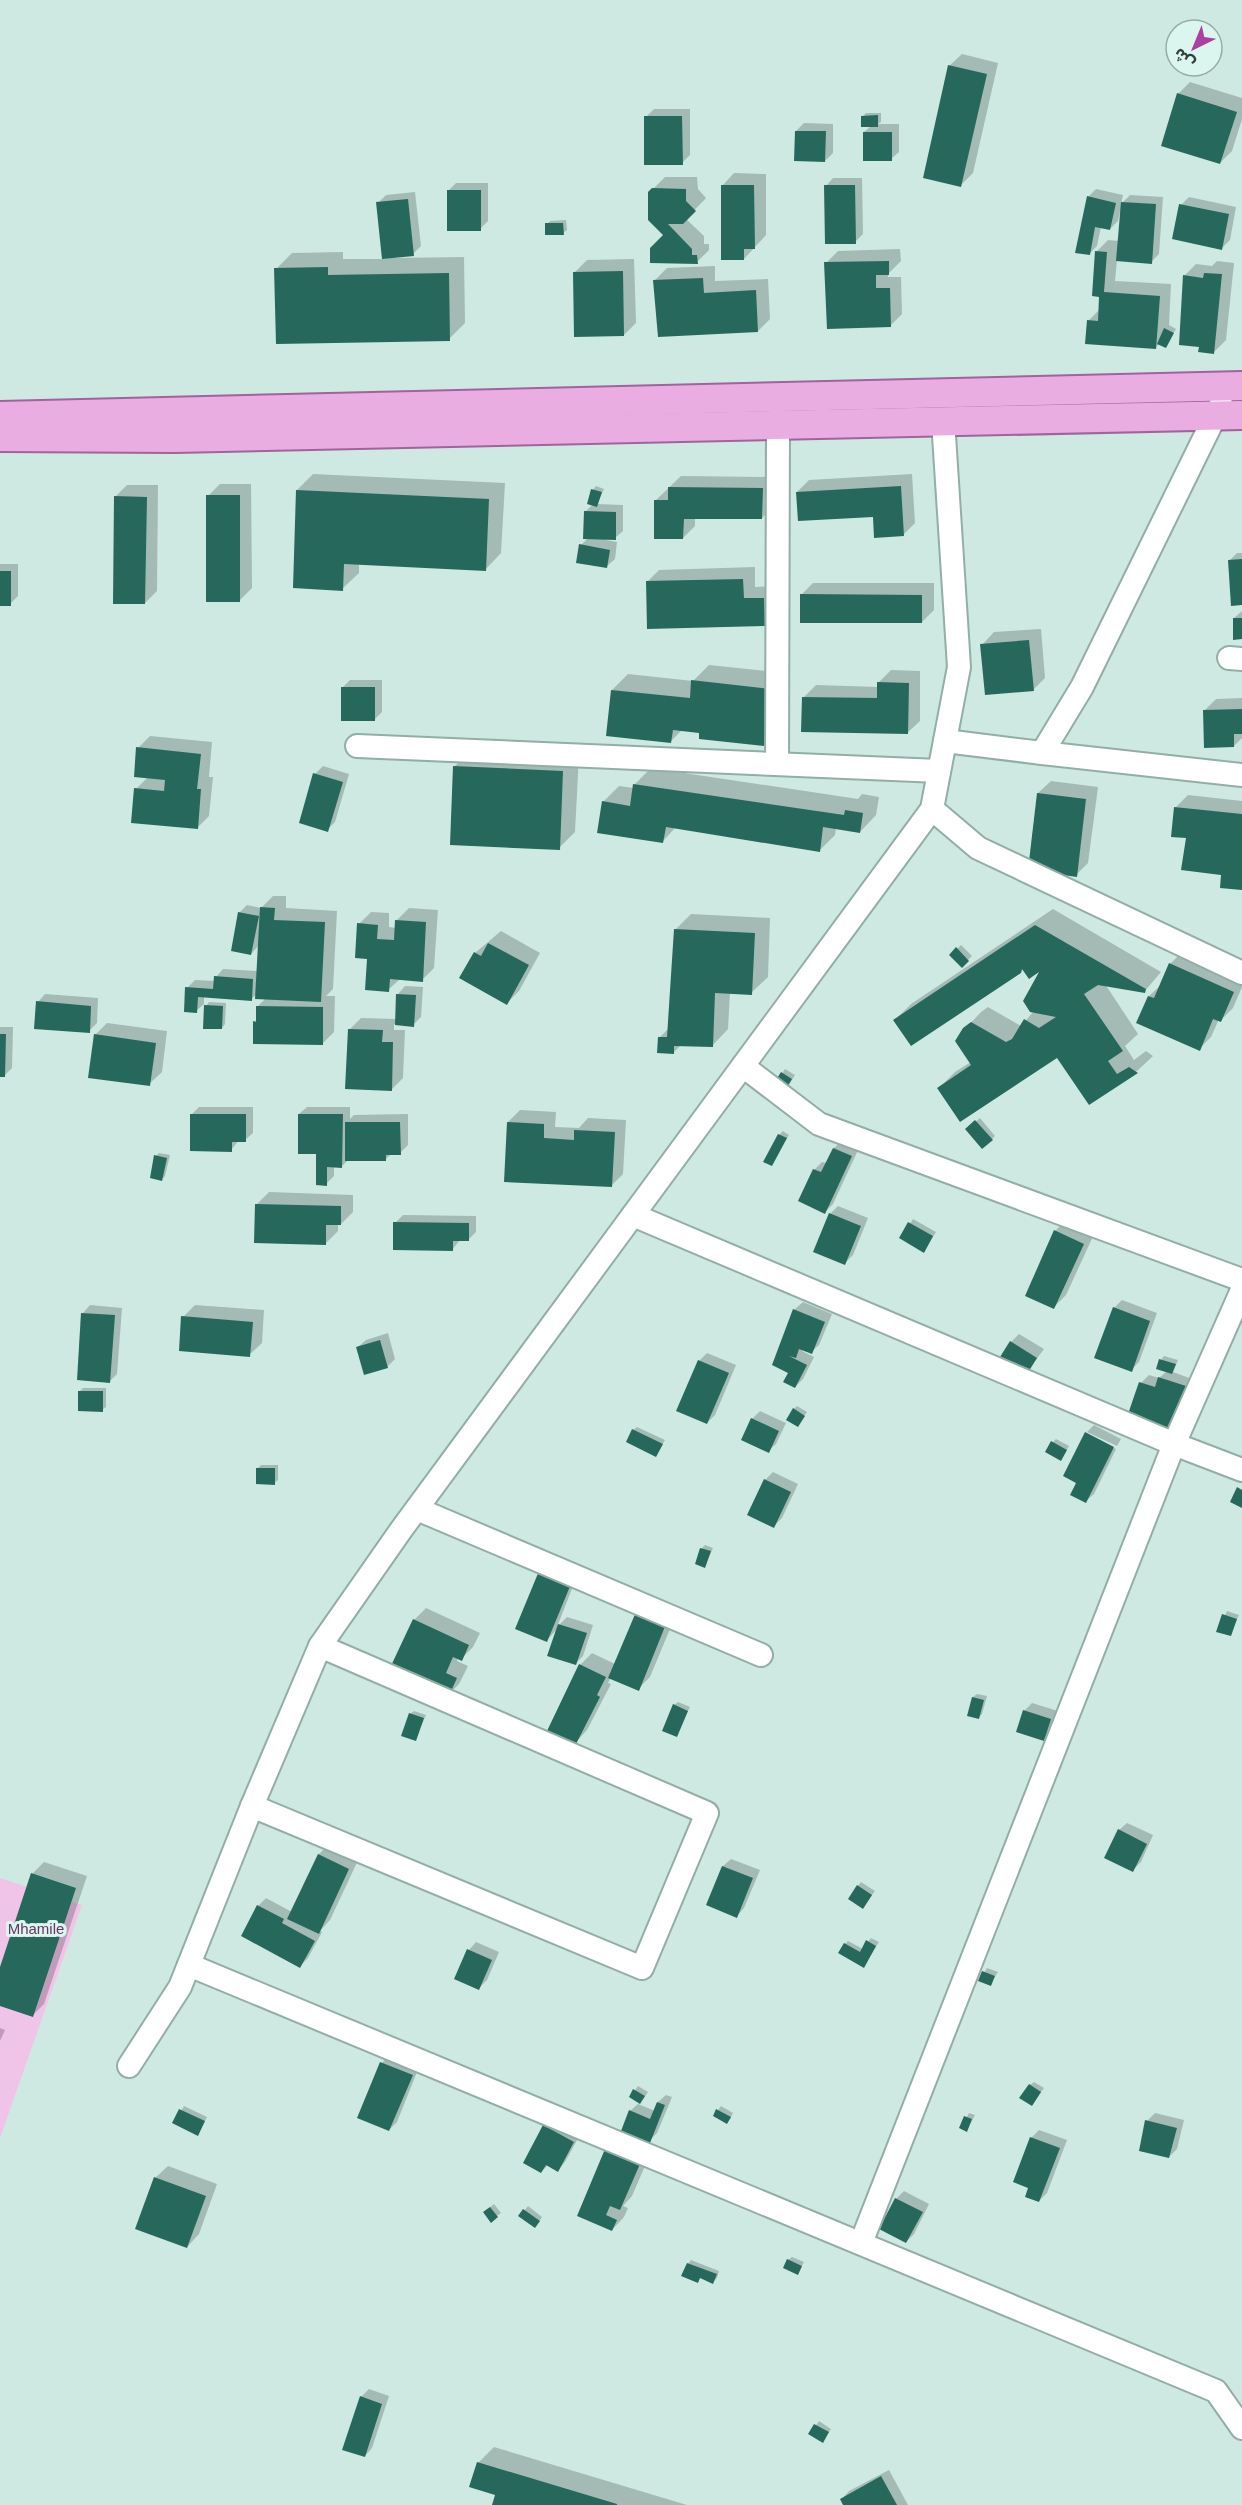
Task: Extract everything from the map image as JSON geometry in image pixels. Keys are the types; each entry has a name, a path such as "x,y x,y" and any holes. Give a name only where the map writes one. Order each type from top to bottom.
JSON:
{"main road":[{"path":"0,416 1237,386"},
{"path":"0,437 175,438 943,420 1228,416"}],"street":[{"path":"1042,753 1082,687 1228,416 1237,386"},
{"path":"129,2066 180,1987 252,1806 320,1646 417,1509 932,809 959,667 943,420"},
{"path":"777,424 777,764"},
{"path":"945,741 1242,775"},
{"path":"357,746 939,771"},
{"path":"932,809 978,848 1242,973"},
{"path":"743,1066 819,1124 1242,1280"},
{"path":"633,1215 1174,1444 1242,1470"},
{"path":"861,2243 1174,1444 1242,1290"},
{"path":"417,1509 761,1655"},
{"path":"252,1806 642,1968 707,1813 320,1646"},
{"path":"189,1965 1216,2391 1242,2428"}],"green space":[{"name":"Mhamile","path":"0,1878 82,1905 0,2138"}],"building":[{"path":"948,65 987,74 961,187 923,178"},
{"path":"1177,93 1237,112 1220,164 1161,146"},
{"path":"878,115 878,127 861,127 861,116"},
{"path":"644,116 682,116 683,165 644,165"},
{"path":"795,131 826,131 825,162 794,161"},
{"path":"863,132 892,132 892,161 863,161"},
{"path":"721,185 754,185 755,249 744,249 744,260 721,260"},
{"path":"824,185 855,185 856,244 825,244"},
{"path":"652,188 686,189 686,201 696,211 683,224 668,224 692,249 692,255 697,255 698,264 650,263 650,248 663,235 648,220 648,192"},
{"path":"447,190 481,190 481,231 447,231"},
{"path":"1087,196 1116,203 1110,230 1095,227 1090,255 1075,253"},
{"path":"408,199 414,256 382,259 376,202"},
{"path":"1121,202 1156,204 1152,264 1116,261"},
{"path":"1179,204 1229,214 1222,250 1172,239"},
{"path":"545,223 563,223 564,235 545,235"},
{"path":"1095,251 1107,252 1104,292 1160,296 1156,349 1085,344 1087,320 1098,321 1099,297 1092,296"},
{"path":"889,261 889,275 876,275 876,288 890,288 891,327 827,329 824,262"},
{"path":"328,267 328,275 449,273 450,341 276,344 274,268"},
{"path":"623,271 624,336 574,337 573,272"},
{"path":"1204,273 1222,274 1214,354 1198,352 1199,347 1179,345 1183,275 1203,278"},
{"path":"703,278 704,293 756,290 758,332 658,337 653,280"},
{"path":"1164,328 1174,333 1166,348 1157,344"},
{"path":"901,486 904,536 874,538 873,517 798,521 796,492"},
{"path":"668,487 763,488 762,519 684,519 683,539 654,539 654,500 668,500"},
{"path":"591,489 602,492 597,507 587,504"},
{"path":"296,490 489,499 486,571 344,564 343,591 293,588"},
{"path":"206,495 240,495 240,602 206,602"},
{"path":"114,496 147,497 145,604 113,604"},
{"path":"584,511 616,512 616,540 583,539"},
{"path":"579,544 610,550 607,568 576,563"},
{"path":"1242,559 1242,605 1231,606 1228,560"},
{"path":"0,571 11,571 11,606 0,606"},
{"path":"743,579 744,598 764,598 765,626 647,629 646,581"},
{"path":"800,594 922,595 922,623 800,623"},
{"path":"1233,618 1242,618 1242,639 1233,640"},
{"path":"1029,640 1034,691 985,695 980,644"},
{"path":"691,680 770,689 764,746 699,739 699,733 673,730 671,743 606,736 611,690 690,698"},
{"path":"877,682 909,683 908,734 801,732 802,697 877,698"},
{"path":"341,687 375,687 375,721 341,721"},
{"path":"1242,709 1242,734 1234,734 1234,747 1204,748 1203,710"},
{"path":"136,747 201,754 197,789 201,789 198,829 131,823 134,788 164,791 165,780 134,777"},
{"path":"453,766 563,771 560,850 450,845"},
{"path":"313,773 343,782 328,832 299,823"},
{"path":"633,784 844,815 845,810 863,813 860,833 823,827 820,852 666,827 663,843 597,833 602,801 630,806"},
{"path":"1037,793 1086,799 1077,877 1028,870"},
{"path":"1174,807 1242,814 1242,890 1220,888 1221,875 1181,870 1186,838 1171,837"},
{"path":"260,907 275,908 274,920 325,922 321,1002 255,999"},
{"path":"238,912 259,916 251,955 231,951"},
{"path":"395,920 426,922 423,982 390,979 389,992 365,990 367,959 355,958 357,923 378,925 377,939 394,940"},
{"path":"1035,925 1146,989 1145,993 1098,985 1084,994 1123,1051 1108,1061 1117,1074 1129,1067 1138,1073 1089,1105 1057,1058 960,1122 937,1088 971,1065 955,1041 963,1028 971,1022 1006,1042 1012,1039 1024,1019 1039,1028 1056,1017 1030,1012 1023,1001 1039,972 1029,979 1022,969 1021,973 911,1046 893,1020"},
{"path":"674,929 755,933 752,995 715,993 713,1047 674,1046 674,1054 657,1053 658,1037 667,1037"},
{"path":"488,943 529,965 507,1005 459,978 474,952 481,956"},
{"path":"956,947 969,961 962,968 949,955"},
{"path":"1169,963 1234,992 1221,1022 1213,1019 1200,1051 1136,1023 1148,996 1154,998"},
{"path":"214,976 253,979 252,1001 198,997 197,1013 184,1012 185,987 213,989"},
{"path":"396,994 416,995 414,1027 395,1025"},
{"path":"36,1001 91,1006 90,1033 34,1029"},
{"path":"204,1005 223,1006 222,1029 203,1029"},
{"path":"256,1006 323,1007 323,1045 253,1044 253,1021 256,1022"},
{"path":"348,1029 383,1030 382,1042 393,1042 392,1091 345,1089"},
{"path":"0,1034 6,1034 5,1077 0,1077"},
{"path":"94,1034 156,1043 150,1086 88,1078"},
{"path":"781,1072 792,1079 782,1095 771,1088"},
{"path":"190,1114 246,1114 246,1142 232,1142 232,1152 190,1151"},
{"path":"298,1114 343,1114 342,1168 327,1167 327,1186 316,1185 316,1154 298,1154"},
{"path":"975,1120 993,1140 982,1149 965,1129"},
{"path":"345,1122 400,1122 401,1155 386,1155 386,1161 345,1161"},
{"path":"507,1122 544,1124 544,1138 574,1140 574,1130 615,1132 612,1187 504,1182"},
{"path":"778,1134 787,1138 772,1166 763,1162"},
{"path":"833,1148 852,1156 825,1214 798,1201 813,1169 821,1172"},
{"path":"154,1155 167,1158 162,1181 150,1178"},
{"path":"255,1204 341,1206 341,1225 326,1225 326,1245 254,1243"},
{"path":"829,1213 861,1226 845,1265 813,1252"},
{"path":"393,1222 469,1223 469,1241 453,1241 453,1251 393,1250"},
{"path":"908,1222 933,1236 924,1253 899,1238"},
{"path":"1054,1230 1084,1244 1054,1309 1025,1296"},
{"path":"1113,1307 1150,1321 1132,1372 1094,1358"},
{"path":"793,1309 825,1322 812,1354 799,1349 796,1358 789,1356 807,1365 795,1388 783,1382 788,1373 772,1365"},
{"path":"81,1313 115,1315 110,1383 77,1380"},
{"path":"181,1316 253,1322 250,1357 179,1351"},
{"path":"380,1340 388,1368 364,1375 356,1347"},
{"path":"1010,1341 1037,1358 1027,1374 1000,1357"},
{"path":"1159,1359 1176,1364 1172,1374 1156,1369"},
{"path":"698,1360 729,1373 707,1424 676,1411"},
{"path":"1158,1377 1186,1386 1171,1429 1128,1414 1139,1382 1155,1387"},
{"path":"78,1391 103,1391 103,1412 78,1411"},
{"path":"793,1408 805,1416 798,1427 786,1420"},
{"path":"751,1418 779,1431 769,1453 741,1440"},
{"path":"632,1429 663,1444 656,1457 626,1442"},
{"path":"1085,1432 1114,1447 1086,1503 1070,1495 1076,1483 1063,1476"},
{"path":"1051,1441 1067,1450 1061,1461 1045,1452"},
{"path":"256,1468 275,1468 275,1485 256,1484"},
{"path":"764,1479 791,1492 774,1528 747,1515"},
{"path":"1237,1487 1242,1490 1242,1508 1230,1502"},
{"path":"700,1548 711,1551 705,1568 695,1564"},
{"path":"539,1571 571,1584 547,1642 515,1629"},
{"path":"636,1612 666,1624 639,1691 608,1678"},
{"path":"1222,1614 1237,1619 1231,1636 1216,1632"},
{"path":"413,1619 469,1645 462,1661 453,1657 446,1673 457,1678 448,1698 389,1670"},
{"path":"558,1624 587,1633 576,1665 547,1656"},
{"path":"579,1664 606,1677 597,1695 600,1697 576,1744 547,1731"},
{"path":"972,1697 984,1700 979,1719 967,1716"},
{"path":"673,1704 688,1711 677,1737 662,1731"},
{"path":"1023,1710 1051,1719 1044,1741 1016,1732"},
{"path":"409,1713 424,1718 416,1741 401,1736"},
{"path":"1118,1829 1147,1844 1133,1872 1104,1858"},
{"path":"318,1854 349,1869 319,1934 287,1919"},
{"path":"722,1866 753,1878 737,1918 706,1905"},
{"path":"31,1873 76,1888 33,2017 0,2006 0,1967"},
{"path":"857,1885 872,1895 863,1909 848,1899"},
{"path":"257,1905 284,1919 282,1923 315,1941 300,1968 241,1936"},
{"path":"866,1940 876,1946 864,1968 838,1953 844,1943 860,1952"},
{"path":"467,1949 492,1960 479,1990 454,1979"},
{"path":"982,1971 995,1976 991,1986 978,1981"},
{"path":"380,2062 413,2075 389,2131 357,2118"},
{"path":"1029,2084 1041,2092 1032,2106 1019,2098"},
{"path":"633,2089 645,2096 640,2104 629,2097"},
{"path":"657,2102 665,2105 650,2143 621,2131 629,2110 650,2119"},
{"path":"179,2109 205,2121 198,2136 172,2123"},
{"path":"716,2109 731,2117 727,2124 713,2116"},
{"path":"964,2116 972,2119 967,2132 959,2128"},
{"path":"1145,2120 1177,2128 1169,2158 1139,2151"},
{"path":"543,2125 574,2142 558,2172 546,2165 541,2173 523,2163"},
{"path":"1030,2137 1060,2148 1039,2202 1025,2197 1028,2188 1013,2182"},
{"path":"605,2149 640,2164 620,2210 610,2206 606,2215 617,2220 612,2231 577,2216"},
{"path":"154,2177 206,2196 187,2248 135,2229"},
{"path":"895,2198 923,2212 906,2243 879,2229"},
{"path":"490,2207 498,2217 491,2223 483,2212"},
{"path":"523,2209 540,2221 535,2228 518,2216"},
{"path":"787,2259 802,2266 798,2275 783,2268"},
{"path":"687,2263 717,2274 713,2284 700,2278 698,2283 681,2276"},
{"path":"360,2396 382,2404 365,2457 342,2450"},
{"path":"814,2424 829,2432 823,2443 808,2434"},
{"path":"477,2462 617,2505 492,2505 495,2495 469,2487"},
{"path":"881,2476 897,2505 843,2505 840,2499"}]}
